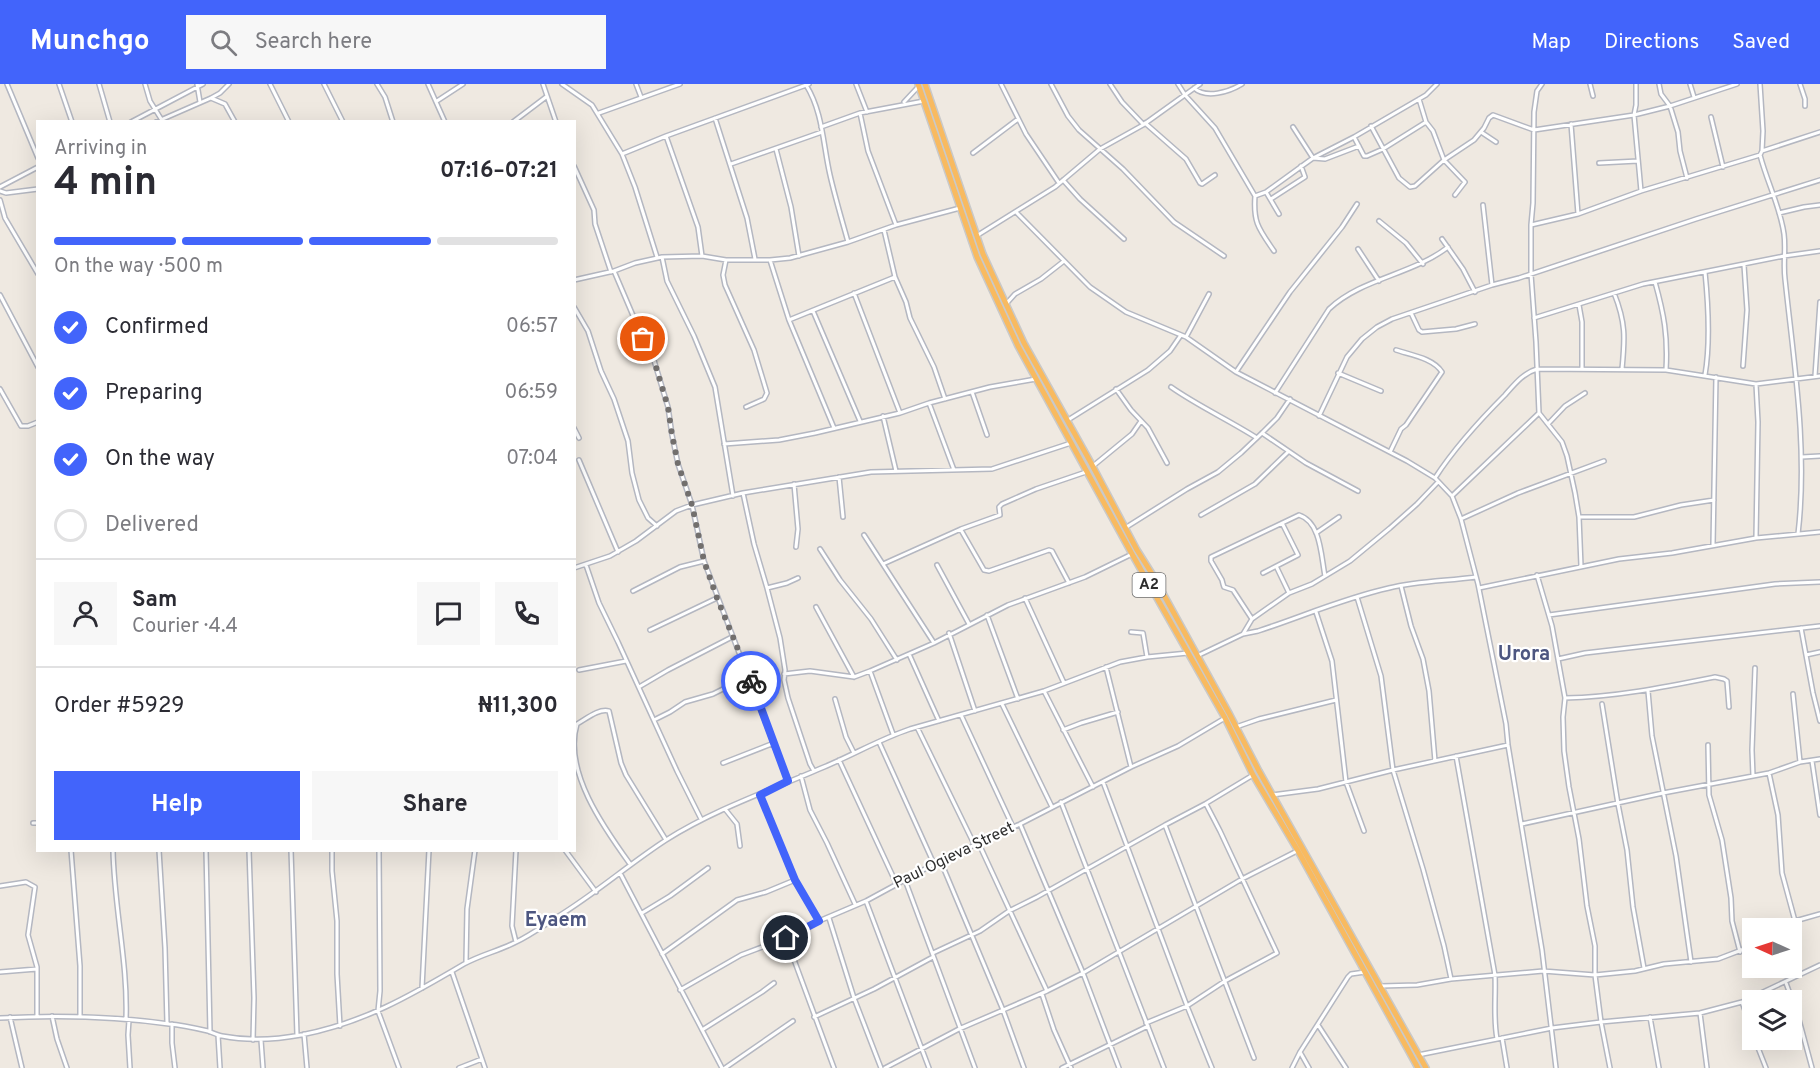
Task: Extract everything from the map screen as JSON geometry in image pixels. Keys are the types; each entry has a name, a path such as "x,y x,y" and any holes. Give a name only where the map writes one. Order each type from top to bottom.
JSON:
{"highway":[{"name":"A2","path":"925,84 976,236 1024,343 1091,469 1132,554 1418,1068"},
{"name":"A2","path":"918,86 977,257 1036,379 1071,443 1091,469 1125,528 1426,1068"}],"street":[{"path":"7,84 36,153"},
{"path":"58,84 71,120"},
{"path":"99,84 109,120"},
{"path":"145,84 155,110 162,120 211,98 229,84"},
{"path":"135,120 197,85 203,84"},
{"path":"270,84 288,120"},
{"path":"324,84 342,120"},
{"path":"377,84 385,97 392,120"},
{"path":"428,84 445,120"},
{"path":"437,101 463,84"},
{"path":"543,84 555,120"},
{"path":"562,84 592,105 599,113 622,154 657,257"},
{"path":"636,84 641,97"},
{"path":"599,113 680,84"},
{"path":"622,154 807,84 822,130 830,176 848,242"},
{"path":"856,84 867,112"},
{"path":"1001,84 1026,134 1059,183"},
{"path":"1051,84 1068,116 1079,130 1123,169 1174,222 1224,256"},
{"path":"1110,84 1122,102 1144,124 1186,159 1200,183 1202,184 1215,175"},
{"path":"1178,84 1215,128 1256,196 1254,215 1263,235 1274,251"},
{"path":"976,236 1059,183 1100,149 1144,124 1200,84"},
{"path":"1194,88 1205,95 1229,90 1242,84"},
{"path":"1256,196 1266,192 1313,158 1419,99 1437,84"},
{"path":"1542,84 1537,91 1534,129 1531,225 1531,274 1539,413 1562,442 1571,474 1579,517 1581,566"},
{"path":"1590,84 1593,96"},
{"path":"1636,84 1634,115 1641,191"},
{"path":"1659,84 1661,94 1670,106 1678,132 1687,178"},
{"path":"1690,84 1694,97"},
{"path":"1371,126 1399,178 1410,187 1418,184 1444,160 1474,140 1493,115 1534,129 1634,115 1737,84"},
{"path":"1760,84 1761,153 1765,174 1784,233 1784,278 1798,399 1802,457 1798,534"},
{"path":"1800,84 1805,106"},
{"path":"197,85 200,102"},
{"path":"903,104 918,86"},
{"path":"516,120 546,96"},
{"path":"211,98 225,104 234,120"},
{"path":"1419,99 1426,122 1444,160 1465,182 1455,195"},
{"path":"730,164 822,130 860,113 924,101"},
{"path":"860,113 868,151 896,225"},
{"path":"1711,117 1722,167"},
{"path":"715,118 747,218 755,259"},
{"path":"973,153 1018,119"},
{"path":"1354,136 1364,156 1367,156 1426,122"},
{"path":"1571,124 1578,214"},
{"path":"1293,127 1313,158 1322,160 1359,146"},
{"path":"1481,132 1496,142"},
{"path":"1531,225 1578,214 1820,132"},
{"path":"666,136 698,227 702,256"},
{"path":"776,148 791,207 799,256"},
{"path":"1332,148 1335,154"},
{"path":"1599,164 1638,161"},
{"path":"1270,200 1306,176 1301,166"},
{"path":"36,168 0,189 6,193 36,189"},
{"path":"576,170 594,210 595,224 613,272 653,357 668,407 678,464 692,505 704,561 788,781"},
{"path":"1063,180 1080,199 1124,239"},
{"path":"1282,180 1288,188"},
{"path":"1319,416 1347,357 1371,331 1392,319 1820,180"},
{"path":"1274,186 1280,193"},
{"path":"1266,192 1279,214"},
{"path":"0,200 5,218 36,271"},
{"path":"1236,372 1290,292 1342,227 1357,204"},
{"path":"1483,205 1492,285"},
{"path":"1779,213 1820,205"},
{"path":"576,280 613,272 657,257 702,256 726,260 770,260 799,256 896,225 960,208"},
{"path":"1016,212 1090,287 1126,312 1183,336 1236,372 1437,480 1452,496 1461,519 1476,577 1506,724 1542,950 1556,1068"},
{"path":"1379,221 1406,243 1423,264"},
{"path":"884,230 896,277 910,318 934,367 945,399"},
{"path":"1442,239 1463,269 1475,292"},
{"path":"1275,393 1329,309 1344,297 1423,264 1448,247"},
{"path":"1358,249 1379,281"},
{"path":"1534,318 1655,282 1820,251"},
{"path":"662,257 667,280 715,387 733,496"},
{"path":"726,260 723,275 725,285 754,350 767,393 765,399 746,407"},
{"path":"770,260 789,320 834,428"},
{"path":"1006,304 1015,294 1041,279 1064,261"},
{"path":"1743,366 1748,310 1744,265"},
{"path":"1705,272 1708,299 1705,375"},
{"path":"789,320 896,277"},
{"path":"1655,282 1667,335 1666,370"},
{"path":"854,293 900,413"},
{"path":"1614,293 1622,312 1624,342 1622,369"},
{"path":"1066,421 1148,370 1170,351 1183,336 1209,294"},
{"path":"0,295 36,363"},
{"path":"1815,376 1820,302"},
{"path":"1579,304 1582,322 1582,369"},
{"path":"576,310 588,331 628,441 632,473 639,500 648,518 657,526"},
{"path":"813,311 860,421"},
{"path":"1411,313 1422,332 1455,329 1474,324"},
{"path":"1389,453 1401,429 1442,372 1423,358 1396,350"},
{"path":"1243,634 1252,619 1289,593 1312,584 1350,561 1418,504 1437,480 1450,455 1478,421 1525,375 1537,369 1666,370 1756,384 1820,376"},
{"path":"1338,373 1382,392"},
{"path":"1713,545 1716,377"},
{"path":"724,444 779,440 900,413 972,392 1036,379"},
{"path":"1756,384 1758,422 1756,538"},
{"path":"1171,387 1257,438"},
{"path":"0,389 21,426 36,423"},
{"path":"1116,389 1154,437 1167,463"},
{"path":"972,392 987,435"},
{"path":"1548,424 1565,406 1586,393"},
{"path":"1125,528 1218,472 1277,418 1290,399"},
{"path":"928,403 954,470"},
{"path":"1452,496 1539,413"},
{"path":"883,416 896,471"},
{"path":"883,564 1000,515 999,507 1002,504 1091,469 1126,439 1141,421"},
{"path":"576,432 579,438"},
{"path":"1262,433 1288,452 1358,491"},
{"path":"576,568 618,552 636,542 679,510 692,505 743,493 871,472 992,469 1071,443"},
{"path":"1201,515 1255,484 1288,452"},
{"path":"1802,457 1820,456"},
{"path":"579,460 618,552"},
{"path":"1461,519 1518,493 1604,461"},
{"path":"839,476 843,517"},
{"path":"794,484 798,529 796,547"},
{"path":"743,493 754,544 780,638 789,698 814,771"},
{"path":"1579,517 1634,517 1681,505 1714,500"},
{"path":"1252,619 1233,590 1222,584 1211,557 1296,515 1302,515 1311,521 1316,533 1325,576"},
{"path":"1316,533 1339,517"},
{"path":"1263,573 1298,555 1282,523"},
{"path":"961,530 984,570 989,571 1049,550 1052,551 1069,583"},
{"path":"1478,588 1581,566 1756,538 1820,532"},
{"path":"864,535 934,643"},
{"path":"820,549 840,580 871,619 897,660"},
{"path":"784,674 810,671 854,677 934,643 950,633 1025,598 1085,577 1132,554"},
{"path":"633,591 680,567 704,561"},
{"path":"586,565 598,603 639,687 676,771 701,819"},
{"path":"937,565 969,624"},
{"path":"1277,567 1289,593"},
{"path":"1537,575 1549,615 1565,698 1564,751 1595,946 1595,975 1610,1068"},
{"path":"1197,656 1243,634 1258,632 1357,597 1429,580 1476,577"},
{"path":"766,588 798,578"},
{"path":"1549,615 1775,584 1820,582"},
{"path":"1401,586 1425,670 1435,761"},
{"path":"1357,597 1381,676 1393,770 1423,868 1451,979"},
{"path":"650,630 717,598"},
{"path":"1025,598 1064,683"},
{"path":"816,607 854,677"},
{"path":"1316,612 1332,661 1346,782 1364,831"},
{"path":"987,615 1018,699"},
{"path":"1558,659 1585,653 1820,626"},
{"path":"1801,628 1820,722"},
{"path":"1131,632 1143,633 1147,657"},
{"path":"950,633 975,711"},
{"path":"639,687 733,636"},
{"path":"1806,655 1820,652"},
{"path":"0,1018 80,1016 127,1019 167,1023 218,1035 253,1040 304,1034 340,1026 378,1011 466,963 516,942 596,892 630,865 701,819 893,735 1044,691 1106,667 1147,657 1188,653"},
{"path":"909,654 939,721"},
{"path":"579,670 626,661"},
{"path":"1106,667 1131,767"},
{"path":"1753,776 1755,668"},
{"path":"870,671 893,735"},
{"path":"654,720 685,702 713,694 749,676"},
{"path":"1565,698 1602,697 1715,677 1727,681 1729,707"},
{"path":"1648,690 1652,736 1677,856 1691,962"},
{"path":"1044,691 1092,787"},
{"path":"1793,694 1800,762"},
{"path":"835,699 846,737 854,753"},
{"path":"1236,727 1336,700"},
{"path":"1002,704 1052,807"},
{"path":"1602,704 1627,850 1644,969"},
{"path":"576,738 577,724 600,711 609,711 626,775 666,840"},
{"path":"1063,730 1118,712"},
{"path":"961,715 1013,827"},
{"name":"Paul Ogieva Street","path":"680,990 741,955 786,938 866,901 934,864 1178,746 1225,718"},
{"path":"917,727 977,845 1047,992"},
{"path":"879,742 934,864"},
{"path":"723,763 774,743"},
{"path":"1272,795 1318,789 1508,745"},
{"path":"1381,986 1417,985 1451,979 1543,971 1595,975 1664,964 1718,959 1740,952 1732,921 1731,898 1719,824 1712,807 1708,785 1708,745"},
{"path":"1456,756 1496,975 1494,1020 1508,1068"},
{"path":"576,757 588,799 606,831 630,865"},
{"path":"1522,824 1663,793 1769,773 1800,762 1820,759"},
{"path":"839,760 896,884"},
{"path":"1812,760 1820,815"},
{"path":"1769,773 1778,815 1782,873 1794,918"},
{"path":"814,1017 894,978 933,954 980,931 1009,911 1205,804 1253,775"},
{"path":"801,776 810,810 855,905"},
{"path":"1103,782 1212,1068"},
{"path":"760,795 795,880 819,921"},
{"path":"1061,802 1164,1068"},
{"path":"1062,1068 1071,1066 1187,1006 1276,953 1220,831 1205,804"},
{"path":"724,809 737,825 740,846"},
{"path":"1020,824 1083,973 1119,1068"},
{"path":"1165,825 1254,1058"},
{"path":"829,918 854,998 883,1068 960,1029 1047,992 1242,879 1298,851"},
{"path":"70,852 80,966 80,1016"},
{"path":"113,852 123,955 130,1068"},
{"path":"159,852 167,1023"},
{"path":"206,852 210,1032"},
{"path":"249,852 254,998 253,1040"},
{"path":"291,852 297,1035"},
{"path":"332,852 332,880 337,921 340,1026"},
{"path":"379,852 380,992 378,1011 399,1068"},
{"path":"422,988 429,852"},
{"path":"466,963 467,909 476,852"},
{"path":"516,852 512,926 516,942"},
{"path":"566,852 596,892"},
{"path":"941,862 1003,1010 1024,1068"},
{"path":"642,913 708,868"},
{"path":"620,872 680,990 724,1068 793,1021"},
{"path":"662,954 737,900 766,892 795,880"},
{"path":"905,880 975,1068"},
{"path":"0,886 26,882 35,886 28,935 37,969 37,1016"},
{"path":"866,901 929,1068"},
{"path":"1802,919 1820,914"},
{"path":"786,938 834,1068"},
{"path":"1770,990 1820,965"},
{"path":"0,972 37,969"},
{"path":"452,972 485,1068"},
{"path":"1292,1068 1348,977 1351,974 1365,972"},
{"path":"702,1030 774,983"},
{"path":"1786,983 1798,1016 1812,1068"},
{"path":"1042,994 1054,1030 1071,1066"},
{"path":"1418,1055 1552,1028 1700,1013 1742,1002"},
{"path":"1700,1013 1707,1068"},
{"path":"10,1017 22,1068"},
{"path":"52,1017 67,1068"},
{"path":"1650,1017 1659,1068"},
{"path":"172,1024 175,1068"},
{"path":"1318,1025 1346,1068"},
{"path":"304,1034 307,1068"},
{"path":"218,1035 220,1068"},
{"path":"261,1040 263,1068"},
{"path":"1759,1050 1766,1068"},
{"path":"1300,1052 1310,1068"},
{"path":"459,1068 482,1059"}],"way so far":[{"path":"643,339 653,357 668,407 678,464 692,505 704,561 751,681"}],"district":[{"name":"Urora","path":"1524,655"},
{"name":"Eyaem","path":"556,921"}],"route":[{"path":"751,681 788,781 760,795 795,880 819,921 786,938"}]}
